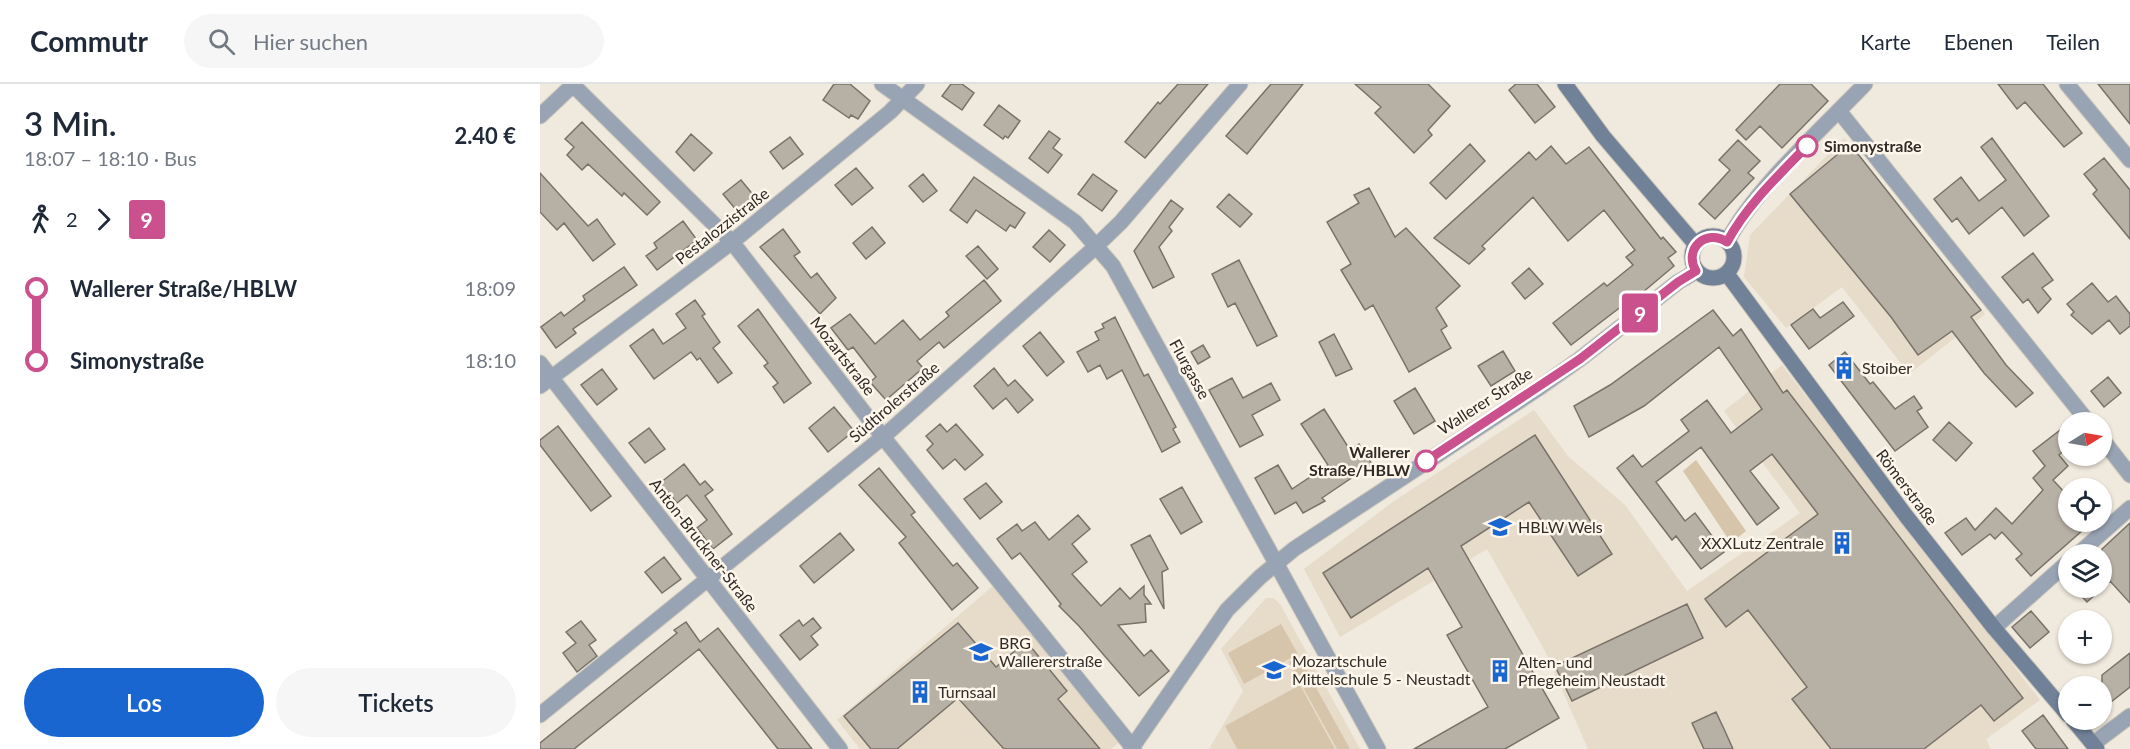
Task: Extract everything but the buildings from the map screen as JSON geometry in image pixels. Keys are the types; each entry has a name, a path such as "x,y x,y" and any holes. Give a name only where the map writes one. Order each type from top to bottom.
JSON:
{"main road":[{"path":"1565,84 1603,136 1696,244"},
{"path":"1713,236 1727,242 1733,251 1734,259 1727,274 1710,279 1696,271 1692,259 1696,244 1703,238 1713,236"},
{"name":"Römerstraße","path":"1727,274 1906,516 1994,628 2058,703"},
{"path":"2081,730 2095,747"}],"street":[{"path":"540,116 573,84"},
{"name":"Mozartstraße","path":"573,84 732,242 883,437 1133,748"},
{"name":"Flurgasse","path":"882,84 1075,222 1113,266 1378,749"},
{"name":"Pestalozzistraße","path":"545,382 732,242 903,99 917,84"},
{"name":"Südtirolerstraße","path":"540,715 883,437 1096,245 1121,222 1240,84"},
{"path":"1727,242 1736,225 1756,199 1865,84"},
{"path":"2067,84 2130,160"},
{"path":"1839,111 2080,412"},
{"name":"Wallerer Straße","path":"1133,748 1222,617 1276,564 1294,549 1580,359 1678,282 1696,271"},
{"name":"Anton-Bruckner-Straße","path":"540,363 545,382 709,580 840,749"},
{"path":"2112,452 2130,475"},
{"path":"2089,544 2130,508"},
{"path":"1994,628 2058,571"},
{"path":"2095,747 2130,716"}],"shaded area":[{"path":"1844,138 1985,314 1909,374 1842,287 1786,328 1744,277 1750,235"},
{"path":"1782,365 2040,700 1986,739 1991,749 1588,749 1545,651 1487,549 1340,637 1304,569 1394,501 1534,410 1568,456 1625,505 1687,591 1800,513 1724,411"},
{"path":"1696,460 1746,531 1731,543 1683,471"},
{"name":"BRG Wallererstraße","path":"994,585 1119,742 1111,749 860,749 837,720"},
{"name":"Mozartschule Mittelschule 5 - Neustadt","path":"1266,598 1273,598 1280,604 1360,749 1209,749 1243,691 1221,649"},
{"path":"1281,624 1298,654 1244,684 1228,653"},
{"path":"1299,657 1350,749 1337,749 1289,662"},
{"path":"1300,685 1335,749 1237,749 1225,726"}],"bus line":[{"name":"9","path":"1426,461 1580,359 1678,282 1696,271 1692,259 1696,244 1703,238 1713,236 1727,242 1736,225 1756,199 1807,146"}],"place":[{"name":"Simonystraße","path":"1807,146"},
{"name":"Stoiber","path":"1844,368"},
{"name":"Wallerer Straße/HBLW","path":"1426,461"},
{"name":"HBLW Wels","path":"1500,527"},
{"name":"XXXLutz Zentrale","path":"1842,543"},
{"name":"BRG Wallererstraße","path":"981,652"},
{"name":"Mozartschule Mittelschule 5 - Neustadt","path":"1274,670"},
{"name":"Alten- und Pflegeheim Neustadt","path":"1500,671"},
{"name":"Turnsaal","path":"920,692"}]}
